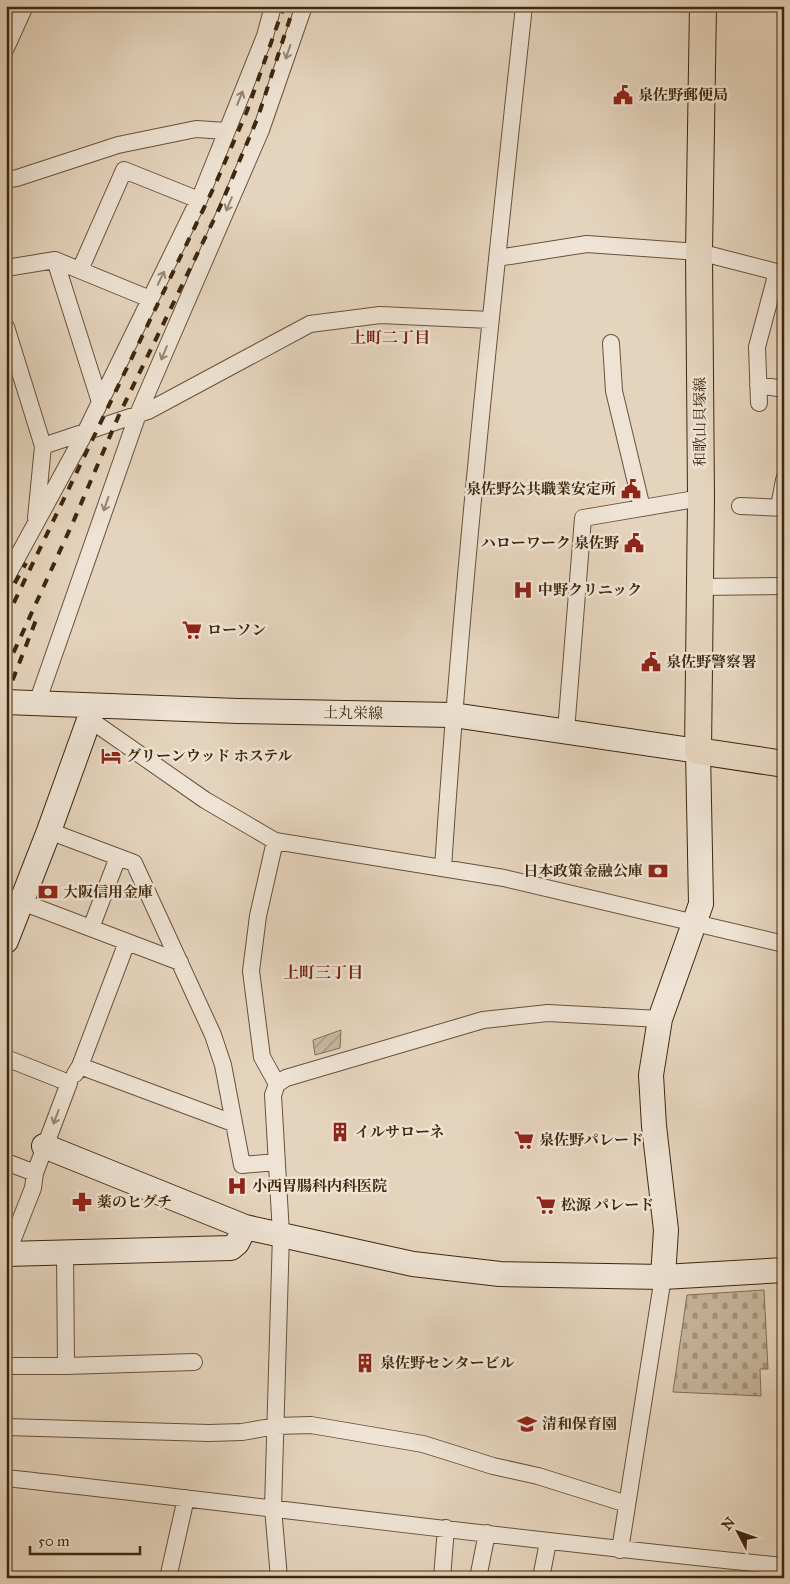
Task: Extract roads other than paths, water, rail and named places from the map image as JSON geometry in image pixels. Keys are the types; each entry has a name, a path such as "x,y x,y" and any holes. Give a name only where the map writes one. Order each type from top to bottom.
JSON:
{"main road":[{"name":"和歌山貝塚線","path":"698,751 701,498 699,252 703,6"},
{"path":"698,751 784,764"}],"street":[{"path":"6,48 25,6"},
{"path":"6,578 86,431 199,200 265,36 274,6"},
{"path":"36,703 138,414 261,130 304,6"},
{"path":"443,868 453,715 490,320 524,6"},
{"path":"6,180 118,145 196,129 227,131"},
{"path":"80,270 124,170 118,145"},
{"path":"124,170 199,200"},
{"path":"497,258 587,244 699,252 780,273 757,347 759,403"},
{"path":"6,268 55,260 150,299"},
{"path":"55,260 100,402"},
{"path":"43,446 148,411 310,324 380,315 490,320"},
{"path":"6,327 43,446 35,524"},
{"path":"611,343 614,391 642,508"},
{"path":"758,384 784,389"},
{"path":"740,506 781,508 784,480"},
{"path":"566,731 583,518 701,498"},
{"path":"700,587 784,586"},
{"name":"土丸栄線","path":"6,702 36,703 92,712 453,715 698,751"},
{"path":"6,941 49,831 92,712 205,800 275,841 504,878 784,944"},
{"path":"620,1550 664,1277 666,1230 654,1126 651,1075 660,1019 701,904 698,751"},
{"path":"49,831 134,863 213,1035 224,1065 242,1165 276,1162"},
{"path":"275,841 258,916 251,971 262,1057 278,1084"},
{"path":"90,928 118,857"},
{"path":"22,902 180,962"},
{"path":"127,942 80,1066 69,1084 44,1146 35,1173 33,1188 6,1254 231,1248 237,1243 245,1226"},
{"path":"279,1578 273,1508 281,1234 274,1095 278,1084 286,1078 483,1020 548,1013 660,1019"},
{"path":"6,1058 69,1084"},
{"path":"80,1066 233,1123"},
{"path":"44,1146 245,1226 413,1264 500,1274 664,1277 784,1270"},
{"path":"6,1162 35,1173"},
{"path":"65,1253 66,1366"},
{"path":"6,1366 194,1362"},
{"path":"6,1427 217,1433 242,1432 276,1426 311,1425 423,1444 493,1466 538,1476 627,1504"},
{"path":"6,1478 446,1528 548,1542 784,1566"},
{"path":"168,1578 186,1498"},
{"path":"442,1578 446,1528"},
{"path":"478,1578 487,1533"},
{"path":"541,1578 548,1542"}],"railway":[{"path":"6,619 215,185 247,111 284,6"},
{"path":"6,669 74,520 119,415 220,207 258,117 294,6"},
{"path":"6,599 26,563"},
{"path":"6,697 36,620"}],"place":[{"name":"泉佐野郵便局","path":"623,95"},
{"name":"泉佐野公共職業安定所","path":"631,489"},
{"name":"ハローワーク 泉佐野","path":"634,543"},
{"name":"中野クリニック","path":"523,590"},
{"name":"ローソン","path":"192,630"},
{"name":"泉佐野警察署","path":"651,662"},
{"name":"グリーンウッド ホステル","path":"111,756"},
{"name":"日本政策金融公庫","path":"658,871"},
{"name":"大阪信用金庫","path":"48,892"},
{"name":"イルサローネ","path":"340,1132"},
{"name":"泉佐野パレード","path":"524,1140"},
{"name":"小西胃腸科内科医院","path":"237,1186"},
{"name":"薬のヒグチ","path":"82,1202"},
{"name":"松源 パレード","path":"546,1205"},
{"name":"泉佐野センタービル","path":"365,1363"},
{"name":"清和保育園","path":"527,1424"}],"district":[{"name":"上町二丁目","path":"390,337"},
{"name":"上町三丁目","path":"323,972"}]}
